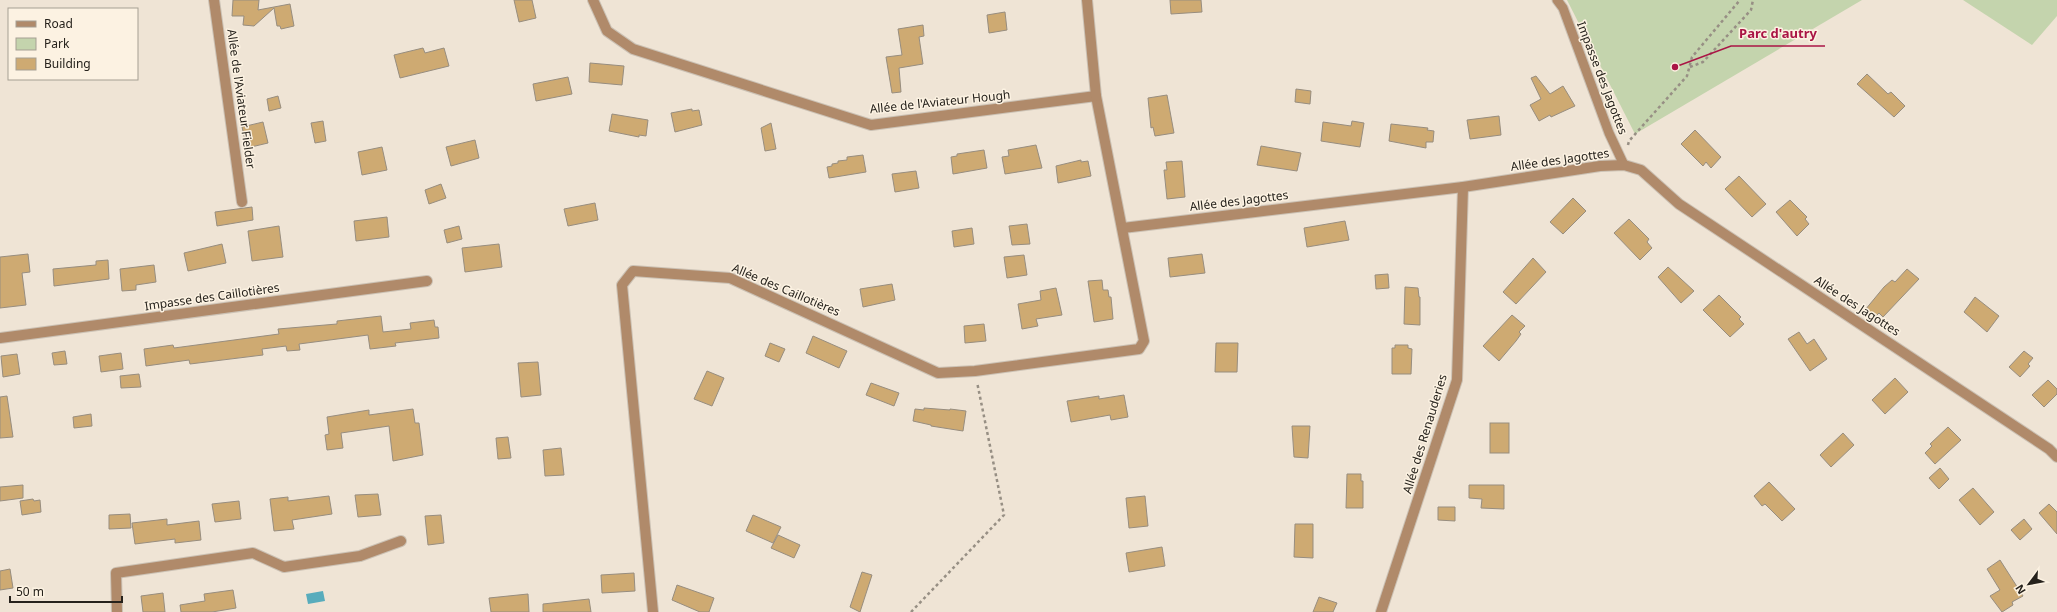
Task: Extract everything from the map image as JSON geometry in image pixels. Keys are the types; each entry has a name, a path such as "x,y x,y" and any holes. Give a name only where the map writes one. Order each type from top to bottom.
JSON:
{"street":[{"name":"Allée de l'Aviateur Fielder","path":"214,0 242,202"},
{"name":"Allée de l'Aviateur Hough","path":"593,0 607,31 633,49 872,125 1096,96"},
{"path":"1087,0 1096,96 1123,228"},
{"name":"Allée des Jagottes","path":"1123,228 1463,187 1600,166 1624,165 1641,170 1679,204 2049,448 2057,457"},
{"name":"Allée des Renauderies","path":"1381,612 1457,380 1463,187"},
{"name":"Allée des Caillotières","path":"653,612 622,285 633,271 730,278 938,373 975,371 1139,349 1144,341 1123,228"},
{"name":"Impasse des Caillotières","path":"0,338 427,281"},
{"path":"117,612 116,573 253,553 284,567 360,556 401,541"}],"lane":[{"name":"Impasse des Jagottes","path":"1557,0 1563,8 1610,133 1624,165"}],"path":[{"path":"1624,165 1629,141 1687,76 1692,57 1740,0"},
{"path":"1689,67 1703,62 1751,10 1752,0"},
{"path":"911,612 1004,515 975,371"}],"green space":[{"path":"1567,0 1862,0 1635,134"},
{"path":"1963,0 2057,0 2057,16 2032,45"}],"water":[{"path":"323,591 325,601 308,604 306,594"}],"building":[{"path":"233,0 259,0 258,10 290,4 294,26 281,29 280,26 277,26 274,8 254,26 243,25 244,16 232,16"},
{"path":"514,0 532,0 536,18 519,22"},
{"path":"1170,0 1201,0 1202,12 1171,14"},
{"path":"1005,12 1007,30 989,33 987,15"},
{"path":"923,25 924,36 919,37 923,64 899,68 901,92 892,93 886,57 902,55 898,29"},
{"path":"423,48 425,53 444,48 449,66 400,78 394,55"},
{"path":"590,63 624,66 622,85 589,82"},
{"path":"1867,74 1888,94 1891,92 1905,106 1894,117 1857,84"},
{"path":"1536,76 1550,94 1563,86 1575,106 1551,117 1550,115 1539,121 1530,105 1541,99 1531,78"},
{"path":"568,77 572,94 536,101 533,84"},
{"path":"1296,89 1311,91 1310,104 1295,102"},
{"path":"1167,95 1174,133 1155,136 1153,127 1151,128 1148,98"},
{"path":"278,96 281,108 269,111 267,99"},
{"path":"692,109 692,111 699,110 702,125 675,132 671,113"},
{"path":"612,114 648,120 646,136 639,135 639,137 609,131"},
{"path":"1499,116 1501,135 1470,139 1467,120"},
{"path":"323,121 326,141 315,143 311,123"},
{"path":"1352,121 1364,123 1360,147 1321,141 1323,122 1351,126"},
{"path":"263,122 268,143 247,148 242,127"},
{"path":"771,123 776,149 765,151 761,128"},
{"path":"1391,124 1428,128 1427,130 1434,131 1433,142 1426,142 1426,148 1389,141"},
{"path":"1695,130 1721,157 1711,168 1706,162 1703,166 1681,144"},
{"path":"475,140 479,158 451,166 446,147"},
{"path":"1036,145 1042,168 1005,174 1002,157 1009,156 1008,150"},
{"path":"1261,146 1301,153 1297,171 1257,165"},
{"path":"382,147 387,170 362,175 358,152"},
{"path":"984,150 987,168 953,174 951,157 957,156 957,154"},
{"path":"863,155 866,172 829,178 827,167 838,163 838,161 847,160 847,157"},
{"path":"1081,160 1081,162 1088,161 1091,176 1058,183 1056,166"},
{"path":"1182,161 1185,197 1167,199 1164,170 1167,170 1166,162"},
{"path":"916,171 919,188 895,192 892,174"},
{"path":"1739,176 1766,204 1752,217 1725,189"},
{"path":"441,184 446,198 429,204 425,190"},
{"path":"1573,198 1586,211 1563,234 1550,222"},
{"path":"1790,200 1807,217 1805,219 1809,224 1797,236 1776,212"},
{"path":"595,203 598,220 568,226 564,209"},
{"path":"252,207 253,220 217,226 215,212"},
{"path":"387,217 389,237 356,241 354,221"},
{"path":"1629,219 1649,239 1647,242 1652,248 1640,260 1614,233"},
{"path":"1345,221 1349,240 1307,247 1304,228"},
{"path":"1027,224 1030,244 1012,245 1009,226"},
{"path":"279,226 283,257 252,261 248,231"},
{"path":"459,226 462,239 447,243 444,230"},
{"path":"972,228 974,244 954,247 952,231"},
{"path":"222,244 226,263 188,271 184,253"},
{"path":"499,244 502,267 465,272 462,248"},
{"path":"28,254 30,272 22,273 26,305 0,308 0,257"},
{"path":"1202,254 1205,273 1170,277 1168,258"},
{"path":"1024,255 1027,275 1007,278 1004,257"},
{"path":"1533,258 1546,272 1516,304 1503,292"},
{"path":"108,260 109,279 54,286 53,269 96,265 96,261"},
{"path":"154,265 156,282 136,285 136,290 122,291 120,269"},
{"path":"1668,267 1694,291 1681,303 1658,277"},
{"path":"1907,269 1919,279 1883,317 1879,313 1875,317 1865,310 1884,287 1892,280 1895,282"},
{"path":"1388,274 1389,288 1376,289 1375,275"},
{"path":"1102,280 1103,290 1108,290 1109,297 1111,297 1113,319 1094,322 1088,281"},
{"path":"892,284 895,300 863,307 860,289"},
{"path":"1405,287 1418,288 1420,297 1420,325 1404,324"},
{"path":"1056,288 1062,315 1036,319 1038,326 1022,329 1018,304 1041,300 1040,291"},
{"path":"1719,295 1741,317 1739,319 1744,324 1730,337 1703,310"},
{"path":"1975,297 1999,316 1987,332 1964,312"},
{"path":"1512,315 1525,326 1519,332 1521,334 1516,341 1499,361 1483,346"},
{"path":"381,316 383,332 411,329 410,323 434,320 435,327 438,327 439,338 395,343 396,346 370,349 368,335 299,344 300,350 287,351 286,346 262,349 263,355 190,364 189,360 146,366 144,349 173,345 174,348 279,334 278,329 337,324 337,321"},
{"path":"984,324 986,341 965,343 964,326"},
{"path":"1799,332 1807,344 1814,339 1827,359 1810,371 1788,339"},
{"path":"813,336 847,351 839,368 806,353"},
{"path":"770,343 785,349 779,362 765,356"},
{"path":"1216,343 1238,343 1237,372 1215,372"},
{"path":"1395,345 1408,345 1408,348 1412,349 1411,374 1392,374 1392,348 1395,348"},
{"path":"65,351 67,364 54,365 52,353"},
{"path":"2024,351 2033,358 2028,364 2030,366 2020,377 2009,367"},
{"path":"121,353 123,369 101,372 99,356"},
{"path":"17,354 20,374 3,377 1,356"},
{"path":"538,362 541,395 521,397 518,363"},
{"path":"707,371 724,378 712,406 694,399"},
{"path":"139,374 141,387 121,388 120,376"},
{"path":"1895,378 1908,392 1885,414 1872,400"},
{"path":"2048,380 2057,389 2057,394 2044,407 2032,395"},
{"path":"871,383 899,393 894,406 866,395"},
{"path":"1124,395 1128,417 1111,420 1110,415 1071,422 1067,401 1099,396 1099,399"},
{"path":"7,396 13,437 0,438 0,397"},
{"path":"924,408 966,411 963,431 931,426 913,421 915,409 924,410"},
{"path":"413,409 415,423 419,423 423,455 393,461 389,426 341,433 343,448 327,450 325,435 329,434 327,417 369,410 369,415"},
{"path":"91,414 92,426 74,428 73,417"},
{"path":"1490,423 1509,423 1509,453 1490,453"},
{"path":"1292,426 1310,426 1308,458 1294,457"},
{"path":"1948,427 1961,440 1935,464 1925,453 1932,446 1930,444"},
{"path":"1843,433 1854,445 1831,467 1820,455"},
{"path":"508,437 511,458 498,459 496,438"},
{"path":"561,448 564,475 545,476 543,450"},
{"path":"1940,468 1949,479 1939,489 1929,478"},
{"path":"1347,474 1361,474 1361,481 1363,481 1363,508 1346,508"},
{"path":"1769,482 1795,509 1782,521 1765,504 1762,506 1754,496"},
{"path":"23,485 23,498 0,501 0,487"},
{"path":"1469,485 1504,485 1504,509 1481,508 1482,499 1469,498"},
{"path":"1973,488 1994,512 1980,525 1959,500"},
{"path":"378,494 381,515 358,517 355,495"},
{"path":"329,496 332,514 292,520 294,529 274,531 270,499 288,497 288,501"},
{"path":"1145,496 1148,526 1129,528 1126,498"},
{"path":"33,499 34,501 40,500 41,512 22,515 20,501"},
{"path":"239,501 241,519 215,522 212,504"},
{"path":"2049,504 2057,512 2057,534 2039,513"},
{"path":"1438,507 1455,507 1455,521 1438,520"},
{"path":"130,514 131,528 109,529 109,515"},
{"path":"441,515 444,543 428,545 425,516"},
{"path":"753,515 781,527 773,543 746,531"},
{"path":"167,519 167,525 199,521 201,540 175,543 175,539 135,544 132,523"},
{"path":"2024,519 2032,529 2020,540 2011,530"},
{"path":"1295,524 1313,524 1313,558 1294,557"},
{"path":"778,535 800,545 794,558 771,548"},
{"path":"1162,547 1165,566 1129,572 1126,553"},
{"path":"2000,560 2023,596 2012,602 2013,605 2002,612 1990,596 2000,590 1987,569"},
{"path":"10,569 13,588 0,590 0,571"},
{"path":"862,572 872,575 860,612 850,607"},
{"path":"634,573 635,591 602,593 601,575"},
{"path":"677,585 714,598 709,612 700,612 672,600"},
{"path":"233,590 236,608 212,612 181,612 180,605 205,601 204,594"},
{"path":"163,593 165,612 143,612 141,596"},
{"path":"528,594 529,612 491,612 489,598"},
{"path":"1319,597 1337,603 1333,612 1313,612"},
{"path":"589,599 591,612 543,612 543,604"}],"place":[{"name":"Parc d'autry","path":"1675,67"}]}
